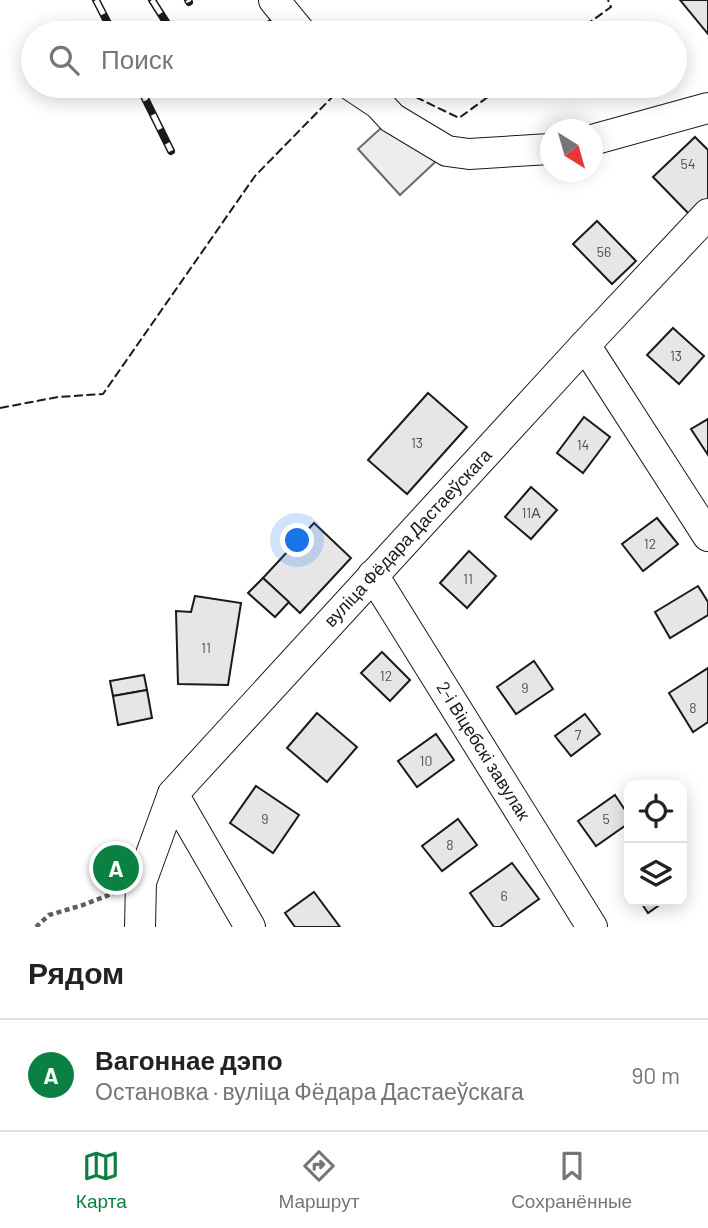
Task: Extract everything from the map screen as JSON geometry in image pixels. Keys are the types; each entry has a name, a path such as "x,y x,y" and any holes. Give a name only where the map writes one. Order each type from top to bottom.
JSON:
{"street":[{"path":"274,0 291,21"},
{"path":"370,98 392,118 447,151 469,154 540,150"},
{"path":"603,137 708,108"},
{"name":"вуліца Фёдара Дастаеўскага","path":"140,927 141,882 173,794 708,214"},
{"path":"585,345 708,536"},
{"name":"2-і Віцебскі завулак","path":"373,575 592,927"},
{"path":"173,794 250,927"}],"path":[{"path":"36,927 49,915 141,882"}],"shaded area":[{"path":"392,118 447,151 400,195 358,149"}],"building":[{"path":"680,0 708,0 708,34"},
{"path":"695,137 708,150 708,202 692,217 653,177"},
{"path":"597,221 636,261 612,284 573,244"},
{"path":"673,328 704,356 679,384 647,355"},
{"path":"428,393 467,427 407,494 368,460"},
{"path":"584,417 610,437 583,473 557,453"},
{"path":"708,419 708,455 691,429"},
{"path":"531,487 557,510 531,539 505,517"},
{"path":"657,518 678,544 643,571 622,544"},
{"path":"314,523 351,558 300,613 263,578"},
{"path":"469,551 496,576 467,608 440,583"},
{"path":"263,578 289,602 275,617 248,593"},
{"path":"698,586 708,602 708,615 670,638 655,612"},
{"path":"195,596 241,603 228,685 178,684 176,611 191,612"},
{"path":"382,652 410,680 390,701 361,673"},
{"path":"534,661 553,689 516,714 497,687"},
{"path":"708,668 708,722 693,732 669,693"},
{"path":"144,675 147,690 113,696 110,681"},
{"path":"147,690 152,718 118,725 113,696"},
{"path":"317,713 357,747 327,782 287,748"},
{"path":"585,714 600,734 571,756 555,736"},
{"path":"436,734 454,760 417,787 398,761"},
{"path":"256,786 299,815 273,853 230,823"},
{"path":"615,795 624,808 624,826 596,846 578,821"},
{"path":"458,819 477,845 442,871 422,846"},
{"path":"512,863 539,899 500,927 494,927 470,893"},
{"path":"314,892 340,927 295,927 285,913"},
{"path":"643,906 658,906 648,913"}],"railway":[{"path":"96,0 107,21"},
{"path":"152,0 165,21"},
{"path":"145,98 171,151"}],"fence":[{"path":"592,21 611,7 608,0"},
{"path":"0,408 58,397 103,394 255,176 331,98"},
{"path":"418,98 459,118 486,98"}],"place":[{"name":"Вагоннае дэпо","path":"116,868"}]}
